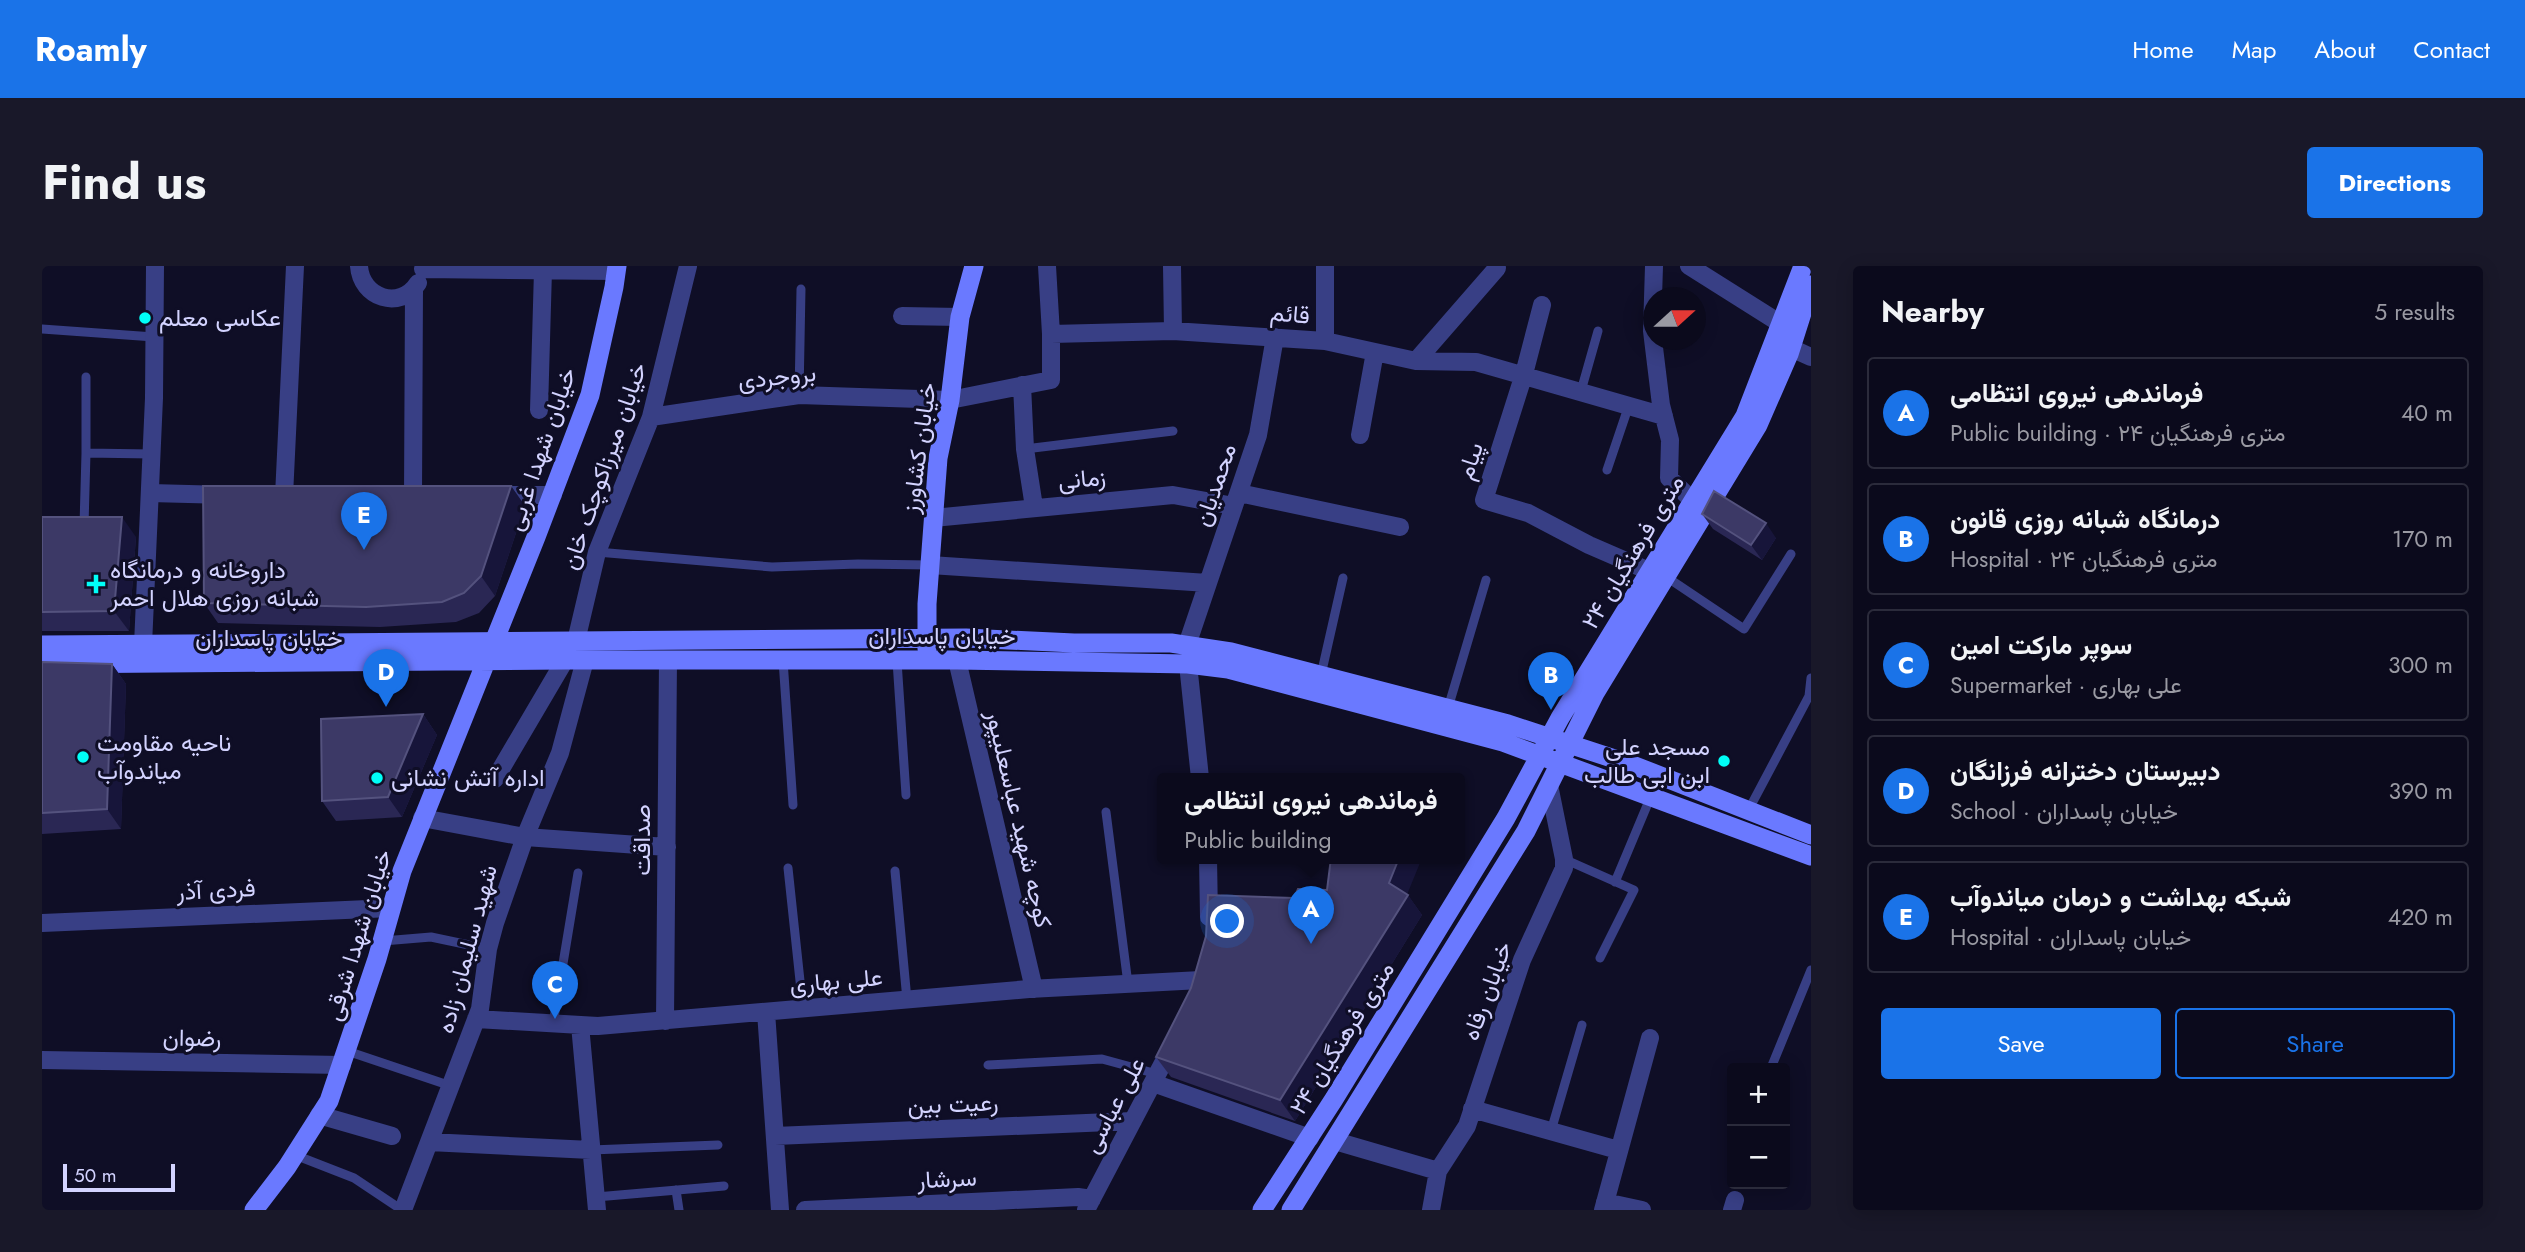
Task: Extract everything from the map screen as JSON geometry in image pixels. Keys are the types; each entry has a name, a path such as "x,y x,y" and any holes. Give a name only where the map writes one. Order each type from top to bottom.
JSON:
{"main road":[{"name":"خیابان کشاورز","path":"927,660 930,565 938,458 950,400 960,317 974,266"},
{"name":"۲۴ متری فرهنگیان","path":"1291,1210 1526,831 1692,500 1745,416 1802,266"},
{"name":"خیابان شهدا غربی","path":"486,661 590,395 616,269"},
{"name":"۲۴ متری فرهنگیان","path":"1262,1210 1310,1138 1506,818 1544,746 1758,425 1791,348 1811,285"},
{"name":"خیابان پاسداران","path":"42,645 927,639 1171,643 1188,655 1228,669 1438,723 1544,746"},
{"name":"خیابان پاسداران","path":"42,664 565,660 897,661 1231,652 1448,708 1565,754 1651,796 1811,856"},
{"name":"خیابان شهدا شرقی","path":"254,1210 294,1155 328,1101 345,1058 402,871 486,661"},
{"name":"خیابان پاسداران","path":"1565,754 1630,764 1811,835"}],"street":[{"path":"143,645 152,454 155,266"},
{"path":"284,496 295,266"},
{"path":"359,266 361,279 375,295 396,299 414,289"},
{"name":"خیابان میرزاکوچک خان","path":"576,641 597,552 651,416 688,266"},
{"path":"950,400 1051,380 1047,266"},
{"path":"1172,266 1173,331"},
{"path":"1325,266 1325,341"},
{"path":"1654,266 1653,331 1664,416 1670,440 1669,478 1692,500"},
{"path":"1689,266 1781,324"},
{"path":"413,495 414,289 423,268 616,269"},
{"path":"1416,361 1497,268"},
{"path":"539,410 543,270"},
{"name":"پیام","path":"1542,305 1524,374 1483,500 1528,513 1589,545 1657,574"},
{"path":"902,316 960,317"},
{"name":"قائم","path":"1051,334 1173,331 1325,341 1416,361 1476,362 1664,416"},
{"name":"محمدیان","path":"1188,655 1208,583 1258,435 1275,337"},
{"path":"1791,348 1811,357"},
{"path":"1360,435 1375,352"},
{"path":"1021,385 1025,449 1034,508"},
{"name":"بروجردی","path":"651,416 800,395 950,400"},
{"path":"150,493 244,495"},
{"path":"469,495 552,495"},
{"name":"زمانی","path":"933,518 1173,495 1236,499 1401,527"},
{"path":"930,565 1208,583"},
{"path":"1188,655 1200,773"},
{"path":"495,779 565,660"},
{"name":"شهید سلیمان زاده","path":"403,1210 480,1009 488,949 525,837 560,753 585,660"},
{"name":"صداقت","path":"665,1021 668,660"},
{"name":"کوچه شهید عباسعلیپور","path":"957,660 1034,989"},
{"name":"خیابان رفاه","path":"1432,1210 1438,1171 1467,1126 1522,960 1564,868 1549,785"},
{"path":"422,818 525,837 667,848"},
{"path":"1209,864 1209,941"},
{"name":"فردی آذر","path":"42,923 391,908"},
{"name":"علی بهاری","path":"476,1019 598,1026 1034,989 1128,984 1199,986 1206,962"},
{"path":"766,1012 780,1210"},
{"path":"580,1025 596,1203"},
{"name":"علی عباسی","path":"1089,1205 1182,1028"},
{"path":"1642,1210 1604,1206 1650,1038"},
{"name":"رضوان","path":"42,1060 345,1058"},
{"path":"1155,1079 1310,1138"},
{"path":"1472,1109 1618,1150"},
{"path":"319,1115 392,1136"},
{"name":"رعیت بین","path":"775,1136 1133,1121"},
{"path":"1335,1140 1438,1171"},
{"path":"429,1142 592,1150"},
{"name":"سرشار","path":"805,1210 1078,1197 1089,1205"}],"lane":[{"path":"800,289 800,395"},
{"path":"42,329 154,337"},
{"path":"1581,391 1598,331"},
{"path":"84,531 86,377"},
{"path":"1606,470 1629,405"},
{"path":"1025,449 1173,431"},
{"path":"86,453 152,454"},
{"path":"597,552 772,567 930,565"},
{"path":"1657,574 1744,629 1791,554"},
{"path":"1321,674 1343,578"},
{"path":"1448,708 1486,580"},
{"path":"783,660 793,805"},
{"path":"897,661 906,795"},
{"path":"1748,811 1809,696 1811,678"},
{"path":"1615,882 1651,796"},
{"path":"1106,812 1128,984"},
{"path":"1564,859 1633,890 1600,958"},
{"path":"788,868 803,1009"},
{"path":"895,871 908,1000"},
{"path":"553,1024 578,873"},
{"path":"382,942 431,937 488,949"},
{"path":"1773,1063 1811,970"},
{"path":"1551,1131 1582,1025"},
{"path":"345,1058 451,1086"},
{"path":"988,1065 1101,1059 1155,1079"},
{"path":"592,1150 718,1146"},
{"path":"294,1155 354,1178 403,1210"},
{"path":"596,1203 676,1190 724,1186"},
{"path":"676,1190 678,1210"}],"building":[{"path":"203,486 511,486 481,576 464,593 442,602 366,607 204,603"},
{"path":"1714,491 1766,523 1751,545 1702,514"},
{"path":"42,517 122,517 114,611 42,612"},
{"name":"ناحیه مقاومت میاندوآب","path":"42,662 112,664 107,809 42,813"},
{"path":"423,714 388,797 322,801 321,719"},
{"path":"1330,864 1397,864 1389,883 1408,895 1280,1100 1156,1057 1191,988 1206,936 1208,895 1294,898 1298,889 1327,890"}],"place":[{"name":"عکاسی معلم","path":"145,318"},
{"name":"شبکه بهداشت و درمان میاندوآب","path":"364,550"},
{"name":"داروخانه و درمانگاه شبانه روزی هلال احمر","path":"96,584"},
{"name":"دبیرستان دخترانه فرزانگان","path":"386,707"},
{"name":"درمانگاه شبانه روزی قانون","path":"1551,710"},
{"name":"ناحیه مقاومت میاندوآب","path":"83,757"},
{"name":"مسجد علی ابن ابی طالب","path":"1724,761"},
{"name":"اداره آتش نشانی","path":"377,778"},
{"name":"فرماندهی نیروی انتظامی","path":"1311,944"},
{"name":"سوپر مارکت امین","path":"555,1019"}]}
